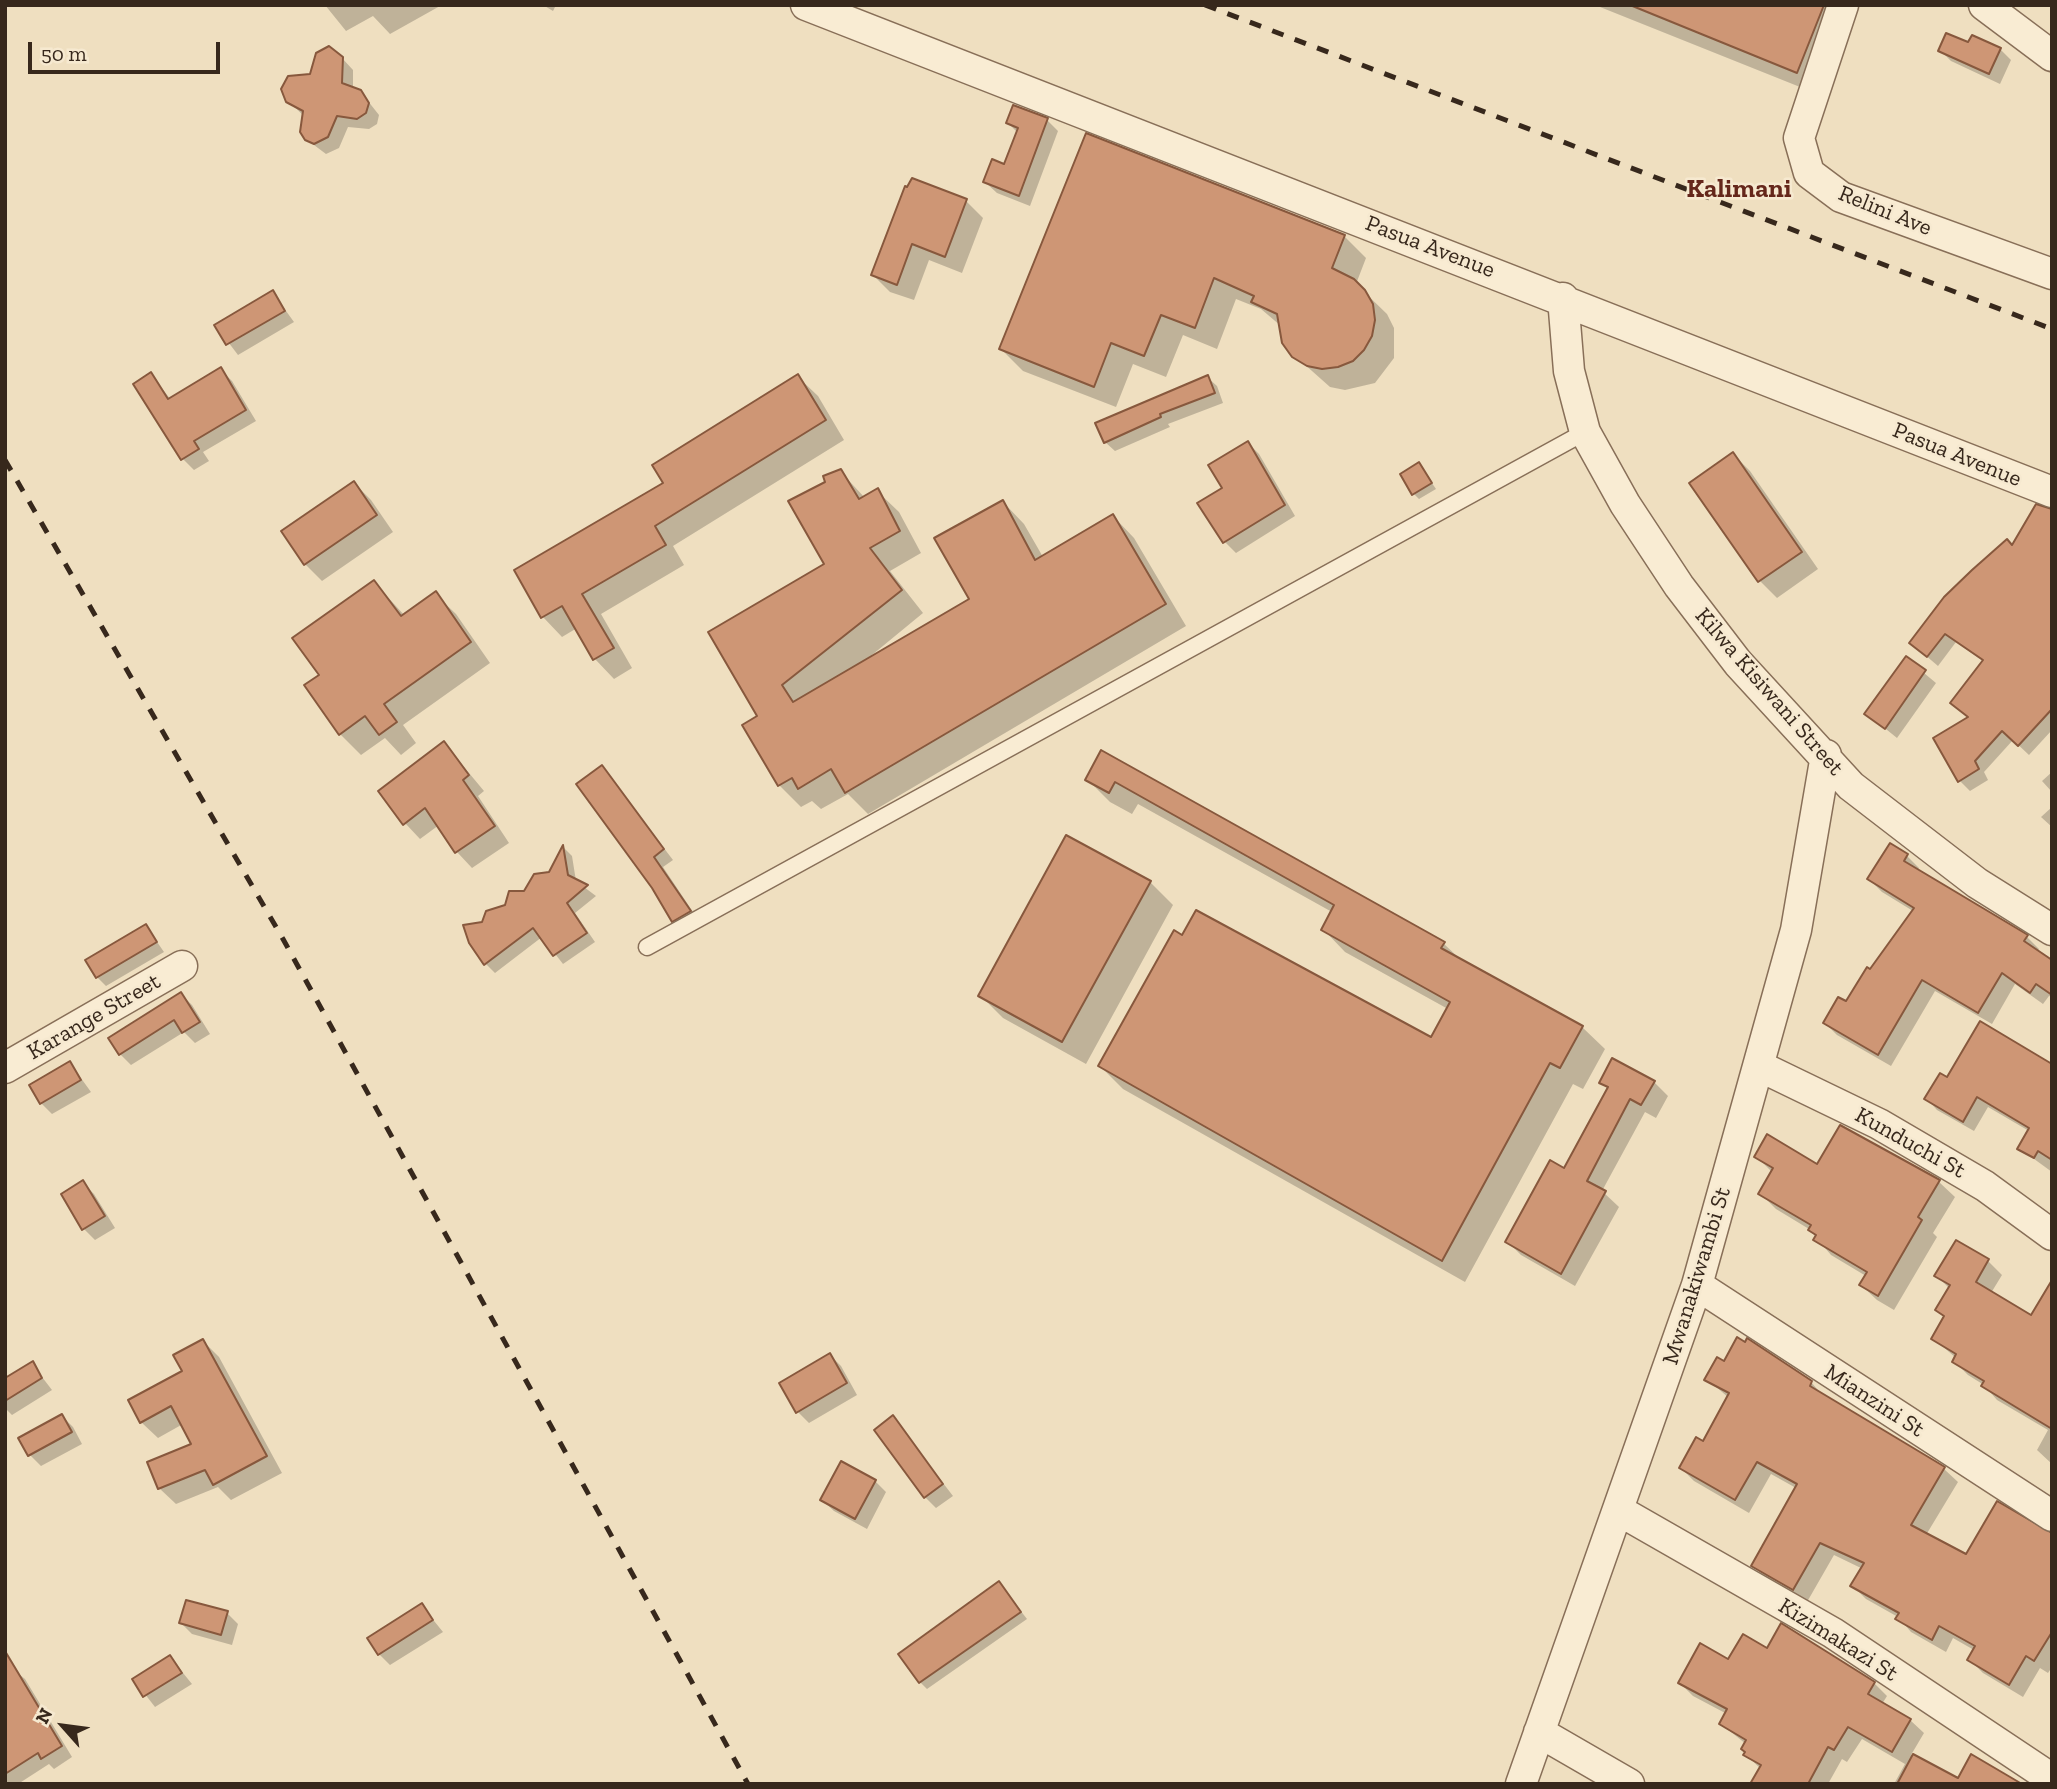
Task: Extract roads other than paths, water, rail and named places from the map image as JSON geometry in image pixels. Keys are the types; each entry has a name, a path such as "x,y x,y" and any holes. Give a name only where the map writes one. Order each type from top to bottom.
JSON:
{"street":[{"name":"Pasua Avenue","path":"806,5 1563,298 2052,492"},
{"name":"Relini Ave","path":"1843,5 1799,138 1809,173 1841,197 2052,274"},
{"path":"1984,5 2052,56"},
{"name":"Kilwa Kisiwani Street","path":"1563,298 1569,371 1586,432 1625,504 1679,586 1738,663 1826,755 1851,786 1977,883 2052,930"},
{"name":"Mwanakiwambi St","path":"1521,1784 1697,1285 1796,930 1826,755"},
{"name":"Karange Street","path":"5,1068 182,967"},
{"name":"Kunduchi St","path":"1759,1066 1879,1124 1986,1186 2052,1235"},
{"name":"Mianzini St","path":"1697,1285 2052,1516"},
{"name":"Kizimakazi St","path":"1618,1510 1833,1633 2052,1779"},
{"path":"1539,1732 1629,1784"}],"lane":[{"path":"647,947 1586,432"}],"railway":[{"path":"1205,5 2052,329"},
{"path":"5,460 283,939 748,1784"}],"district":[{"name":"Kalimani","path":"1739,190"}]}
